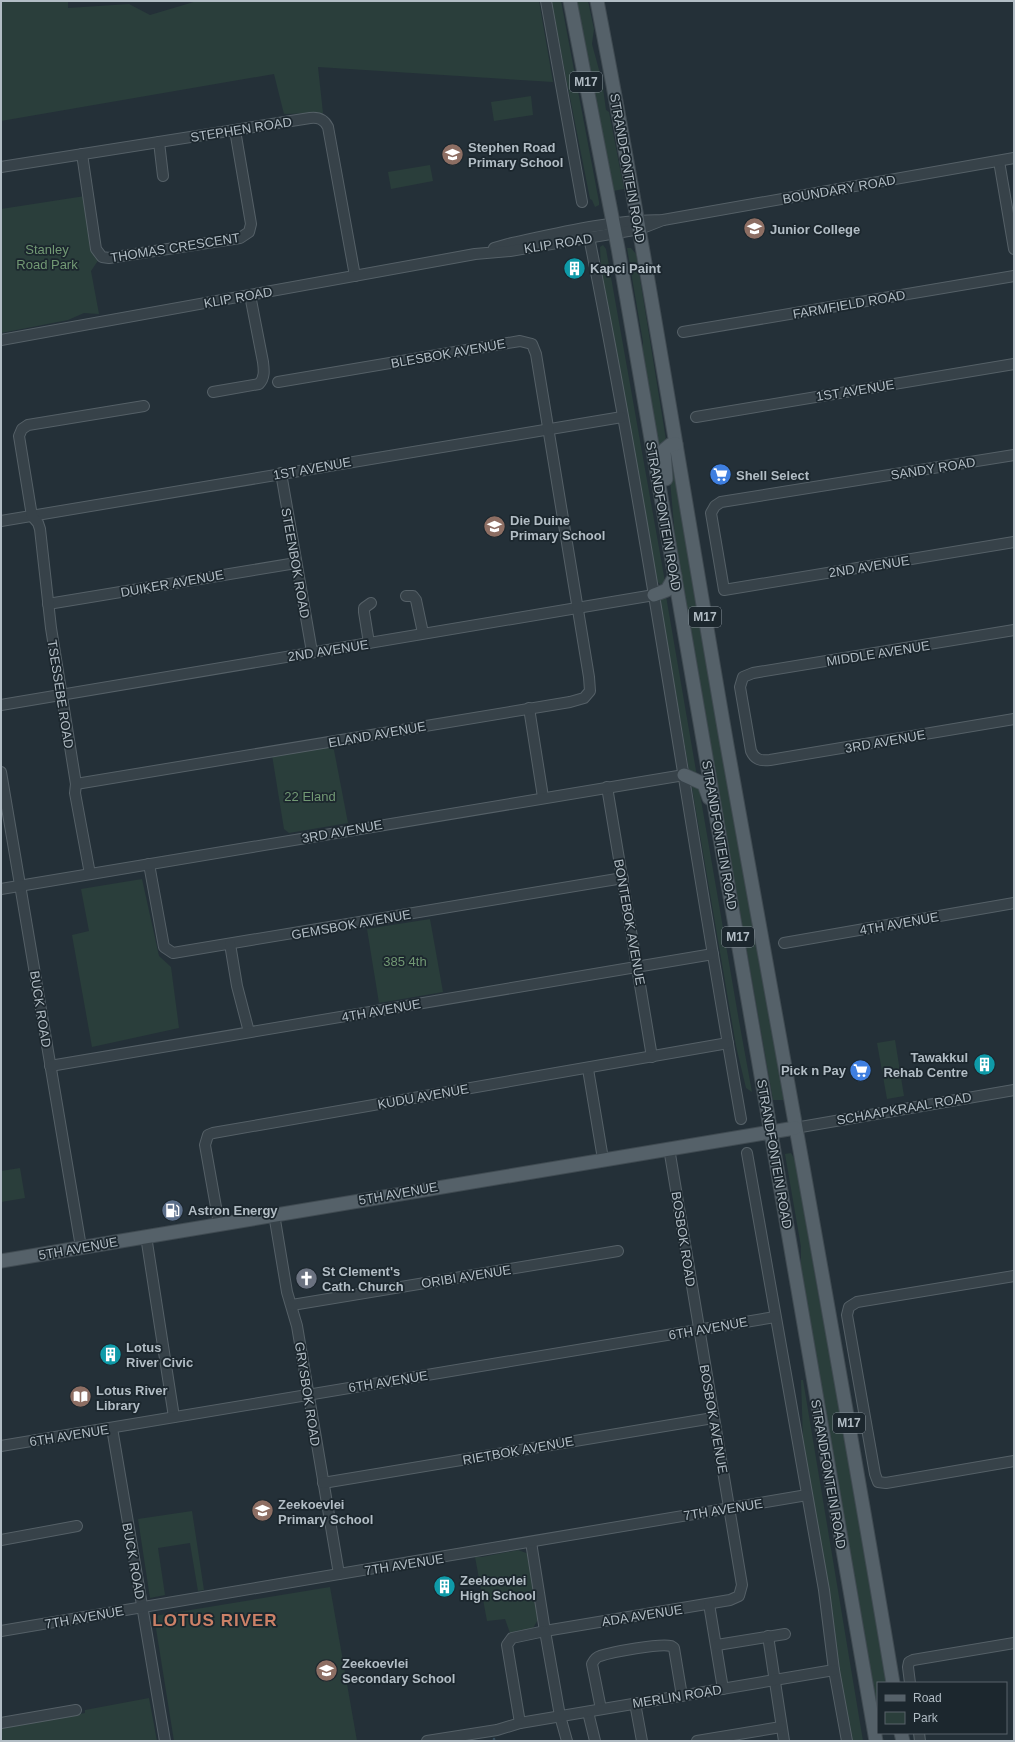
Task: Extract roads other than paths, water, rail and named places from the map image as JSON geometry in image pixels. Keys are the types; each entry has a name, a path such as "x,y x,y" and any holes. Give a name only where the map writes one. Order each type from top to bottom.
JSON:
{"main road":[{"name":"STRANDFONTEIN ROAD","path":"570,1 614,229 673,562 876,1741"},
{"name":"STRANDFONTEIN ROAD","path":"597,1 639,224 795,1128 847,1411 893,1682"},
{"path":"673,562 670,511 664,453 666,447 676,444"},
{"path":"654,595 667,590 675,576"},
{"path":"684,775 704,784 716,812"},
{"name":"5TH AVENUE","path":"1,1261 274,1214 795,1128"}],"street":[{"path":"546,1 582,202"},
{"name":"STEPHEN ROAD","path":"1,167 310,118 319,118 326,123 333,151 355,276"},
{"name":"THOMAS CRESCENT","path":"82,154 96,249 102,257 109,258 240,238 249,232 251,224 235,130"},
{"path":"159,142 163,176"},
{"name":"BOUNDARY ROAD","path":"639,224 1014,158"},
{"path":"999,161 1014,249"},
{"name":"KLIP ROAD","path":"1,340 475,254 508,244 537,242 639,224"},
{"name":"KLIP ROAD","path":"556,238 589,237 614,229"},
{"name":"STRANDFONTEIN ROAD","path":"589,237 654,595 741,1119"},
{"name":"FARMFIELD ROAD","path":"683,332 1014,276"},
{"path":"212,392 258,384 262,381 264,370 250,295"},
{"name":"BLESBOK AVENUE","path":"278,382 526,341 532,344 535,349 548,428"},
{"name":"1ST AVENUE","path":"696,417 1014,364"},
{"path":"32,516 19,439 22,429 32,424 144,406"},
{"name":"1ST AVENUE","path":"1,521 548,428 622,417"},
{"path":"548,428 578,607"},
{"name":"SANDY ROAD","path":"724,590 711,518 713,508 718,503 1014,455"},
{"name":"STEENBOK ROAD","path":"281,474 312,652"},
{"name":"TSESSEBE ROAD","path":"32,516 40,529 48,604 76,784 75,793 90,874"},
{"name":"2ND AVENUE","path":"724,590 1014,542"},
{"name":"DUIKER AVENUE","path":"48,604 296,563"},
{"name":"2ND AVENUE","path":"1,705 654,595"},
{"path":"406,596 413,596 416,600 423,634"},
{"path":"369,644 364,608 371,603"},
{"name":"ELAND AVENUE","path":"76,784 579,700 584,698 590,691 578,607"},
{"name":"MIDDLE AVENUE","path":"756,758 749,745 740,687 743,677 753,673 1014,630"},
{"path":"529,708 543,798"},
{"name":"3RD AVENUE","path":"756,758 770,760 1014,719"},
{"name":"BUCK ROAD","path":"1,772 81,1247"},
{"name":"3RD AVENUE","path":"1,889 684,775"},
{"name":"BONTEBOK AVENUE","path":"607,787 652,1057"},
{"name":"GEMSBOK AVENUE","path":"149,864 163,943 167,950 173,953 183,953 623,878"},
{"name":"4TH AVENUE","path":"784,943 1014,903"},
{"path":"230,944 237,986 249,1032"},
{"name":"4TH AVENUE","path":"50,1066 713,954"},
{"name":"KUDU AVENUE","path":"219,1224 205,1145 208,1135 213,1133 728,1044"},
{"path":"588,1069 603,1159"},
{"name":"SCHAAPKRAAL ROAD","path":"795,1128 1014,1090"},
{"name":"BOSBOK ROAD","path":"669,1148 698,1330"},
{"name":"STRANDFONTEIN ROAD","path":"746,1153 824,1590 834,1670 847,1741"},
{"name":"GRYSBOK ROAD","path":"274,1214 287,1292 297,1326 339,1574"},
{"path":"146,1236 174,1417"},
{"name":"ORIBI AVENUE","path":"292,1305 618,1251"},
{"path":"1014,1276 857,1302 849,1306 847,1315 876,1479 878,1482 886,1483 1014,1461"},
{"name":"6TH AVENUE","path":"1,1446 775,1317"},
{"name":"BOSBOK AVENUE","path":"698,1330 729,1509"},
{"name":"RIETBOK AVENUE","path":"323,1484 713,1418"},
{"name":"BUCK ROAD","path":"112,1428 165,1741"},
{"name":"7TH AVENUE","path":"1,1631 807,1495"},
{"name":"ADA AVENUE","path":"520,1722 507,1645 512,1638 545,1631 709,1604 730,1600 739,1596 742,1585 729,1509"},
{"path":"1,1540 77,1526"},
{"path":"530,1542 560,1716 567,1741"},
{"path":"709,1604 724,1689"},
{"path":"717,1645 785,1634"},
{"path":"768,1636 784,1741"},
{"path":"910,1682 908,1667 909,1662 913,1660 1014,1644"},
{"path":"601,1709 592,1664 594,1659 600,1656 632,1650 671,1646 674,1648 682,1696"},
{"name":"MERLIN ROAD","path":"427,1741 497,1730 520,1722 588,1712 834,1670"},
{"path":"635,1703 642,1741"},
{"path":"1,1723 76,1710"},
{"path":"588,1712 595,1741"},
{"path":"697,1741 781,1727"}],"place":[{"name":"Stephen Road Primary School","path":"452,154"},
{"name":"Junior College","path":"754,229"},
{"name":"Kapci Paint","path":"574,268"},
{"name":"Shell Select","path":"721,475"},
{"name":"Die Duine Primary School","path":"494,527"},
{"name":"Tawakkul Rehab Centre","path":"984,1064"},
{"name":"Pick n Pay","path":"861,1070"},
{"name":"Astron Energy","path":"172,1210"},
{"name":"St Clement's Cath. Church","path":"307,1278"},
{"name":"Lotus River Civic","path":"110,1354"},
{"name":"Lotus River Library","path":"80,1397"},
{"name":"Zeekoevlei Primary School","path":"262,1511"},
{"name":"Zeekoevlei High School","path":"445,1587"},
{"name":"Zeekoevlei Secondary School","path":"326,1670"}],"district":[{"name":"LOTUS RIVER","path":"215,1620"}],"park label":[{"name":"Stanley Road Park","path":"47,256"},
{"name":"22 Eland","path":"310,796"},
{"name":"385 4th","path":"405,961"}]}
